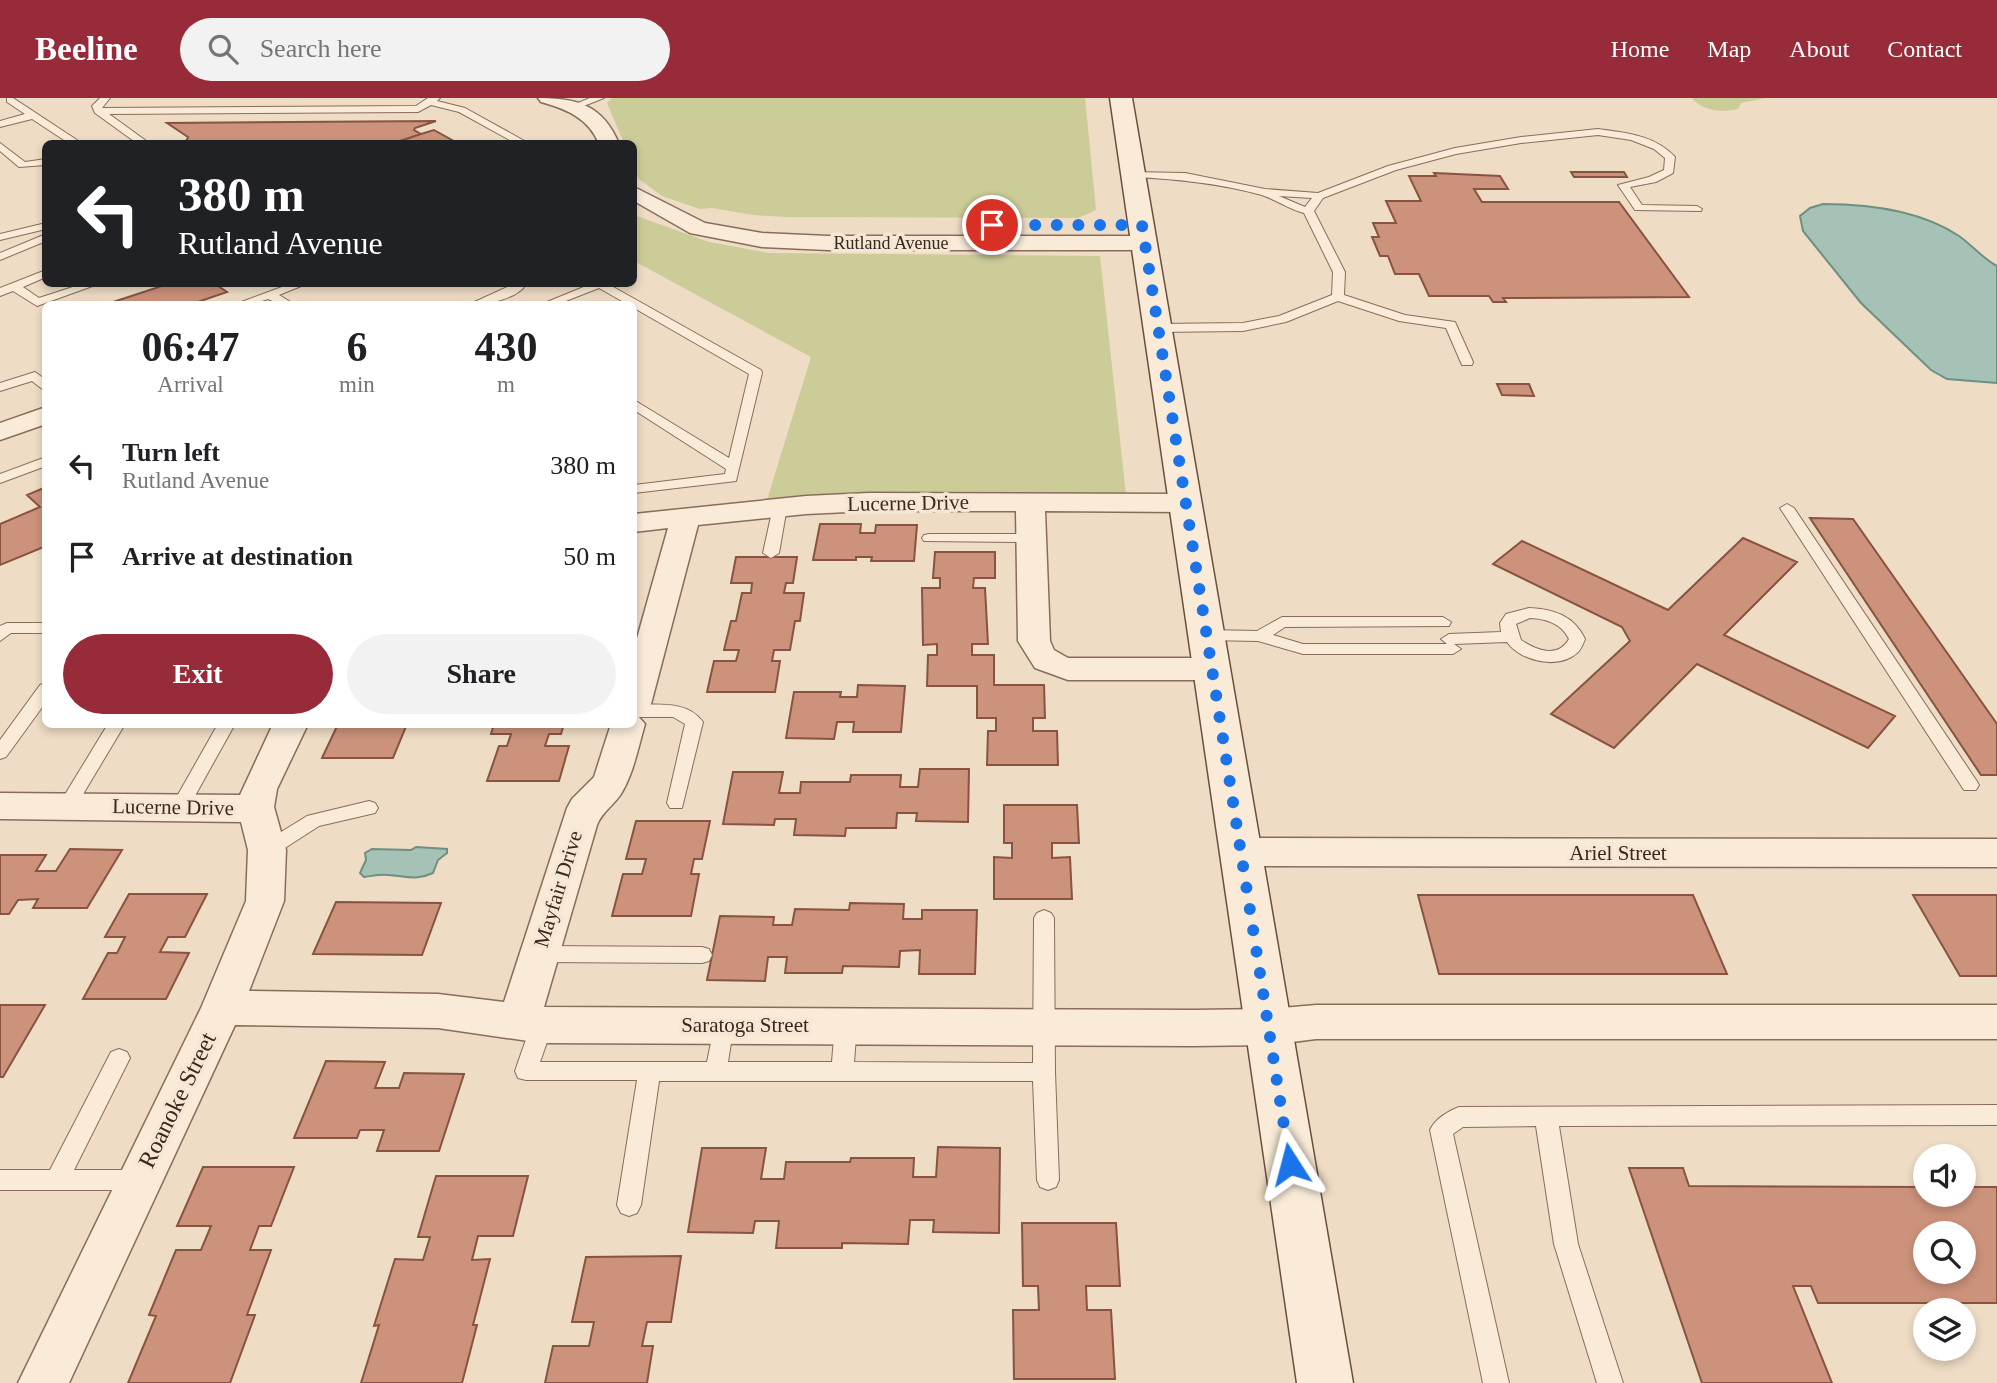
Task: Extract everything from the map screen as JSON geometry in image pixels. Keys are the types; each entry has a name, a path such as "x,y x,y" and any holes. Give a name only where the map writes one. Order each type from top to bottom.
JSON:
{"main road":[{"path":"1121,98 1325,1383"}],"street":[{"path":"548,98 589,116 602,127 607,140"},
{"name":"Rutland Avenue","path":"638,200 684,218 698,228 762,240 831,234 1143,234"},
{"path":"0,432 42,416"},
{"name":"Lucerne Drive","path":"637,523 780,507 869,502 1184,503"},
{"path":"1030,502 1034,641 1038,655 1052,666 1068,669 1212,670"},
{"path":"637,694 683,534 684,517"},
{"name":"Lucerne Drive","path":"0,806 180,807 227,810 256,807 259,789 289,728"},
{"name":"Mayfair Drive","path":"530,1024 538,954 578,825 585,808 604,791 612,778 627,728"},
{"name":"Roanoke Street","path":"43,1383 222,1008 265,901 267,850 256,807"},
{"name":"Ariel Street","path":"1240,852 1997,853"},
{"name":"Saratoga Street","path":"222,1008 438,1011 530,1024 1269,1027"},
{"path":"1269,1027 1354,1021 1997,1023"}],"lane":[{"path":"98,111 97,106 105,98"},
{"path":"573,107 599,98"},
{"path":"8,100 72,140"},
{"path":"98,111 418,109 433,100 462,110 518,140"},
{"path":"98,111 140,140"},
{"path":"0,124 34,115"},
{"path":"1308,211 1319,196 1392,168 1455,151 1559,134 1598,132 1633,137 1658,147 1670,157 1670,171 1652,180 1623,185 1639,208 1697,209"},
{"path":"0,146 23,165 42,163"},
{"path":"1133,174 1185,176 1265,192 1300,192 1319,196"},
{"path":"1265,192 1290,206 1308,211 1339,272 1338,297"},
{"path":"0,237 42,227"},
{"path":"0,257 42,239"},
{"path":"0,292 42,275"},
{"path":"16,287 37,302 83,287"},
{"path":"251,301 292,287"},
{"path":"484,301 518,287"},
{"path":"556,301 592,287"},
{"path":"605,287 630,301"},
{"path":"269,295 282,301"},
{"path":"1157,328 1243,327 1282,319 1338,297 1404,317 1451,325 1466,362"},
{"path":"637,305 756,373 731,478 637,489"},
{"path":"0,387 41,375"},
{"path":"637,406 734,468"},
{"path":"0,479 42,463"},
{"path":"771,553 780,507"},
{"path":"1787,509 1970,785"},
{"path":"929,538 1031,538"},
{"path":"1260,636 1282,622 1443,622"},
{"path":"0,636 7,628 42,628"},
{"path":"1206,635 1260,636 1303,649 1451,644 1509,637"},
{"path":"0,754 42,696"},
{"path":"637,711 676,711 694,722 676,803"},
{"path":"67,806 115,728"},
{"path":"180,807 225,728"},
{"path":"267,850 314,821 369,808"},
{"path":"1044,918 1044,1072 1048,1180"},
{"path":"538,954 702,955"},
{"path":"530,1024 526,1071 1044,1072"},
{"path":"716,1071 723,1024"},
{"path":"842,1072 846,1025"},
{"path":"57,1180 119,1058"},
{"path":"629,1205 649,1072"},
{"path":"1496,1383 1441,1130 1459,1117 1997,1115"},
{"path":"1546,1116 1566,1244 1610,1383"},
{"path":"0,1180 138,1180"}],"green space":[{"path":"612,98 1085,98 1096,210 1078,218 785,217 712,208 700,209 662,196 639,179 637,140 623,140 607,103"},
{"path":"1692,98 1766,98 1741,103 1738,109 1726,111 1701,106"},
{"path":"637,216 709,242 769,253 1100,256 1126,495 766,503 811,357 637,263"}],"shaded area":[{"path":"1823,204 1876,207 1928,220 1959,236 1997,266 1997,383 1947,379 1931,370 1861,303 1803,231 1800,216 1810,208"},
{"path":"416,847 447,849 447,853 438,860 433,873 421,877 364,877 360,873 366,860 365,853 372,849 411,850"}],"building":[{"path":"436,121 415,128 414,130 421,134 403,140 187,140 188,137 167,123"},
{"path":"434,130 452,140 403,140"},
{"path":"1571,172 1624,172 1627,177 1574,177"},
{"path":"1434,173 1500,176 1508,189 1474,189 1482,202 1619,202 1689,297 1503,298 1506,302 1493,302 1489,296 1429,296 1419,274 1395,274 1388,256 1380,256 1372,237 1379,237 1373,223 1396,223 1386,201 1421,201 1409,176 1436,176"},
{"path":"159,287 220,287 227,292 201,301 116,301"},
{"path":"1497,384 1529,384 1534,396 1502,395"},
{"path":"42,489 42,548 0,565 0,524 40,507 27,495"},
{"path":"1810,518 1853,519 1997,724 1997,775 1981,775"},
{"path":"820,524 861,524 860,533 875,533 876,525 917,525 914,561 871,561 872,557 856,557 856,560 813,560"},
{"path":"1743,538 1797,562 1724,635 1895,716 1868,748 1697,664 1614,748 1551,714 1630,641 1622,627 1493,564 1522,541 1668,610"},
{"path":"935,552 995,552 995,578 974,578 973,588 985,588 988,644 972,644 972,655 994,655 994,685 1044,685 1045,718 1033,718 1033,731 1057,731 1058,765 987,765 988,731 996,731 996,718 977,718 977,686 927,686 928,655 937,655 937,644 923,645 922,588 940,588 940,578 933,578"},
{"path":"736,557 797,557 793,583 786,583 784,593 804,593 800,621 795,621 790,650 774,650 772,661 780,661 775,692 707,692 714,661 736,661 739,650 724,650 731,621 736,621 742,593 751,593 752,583 731,583"},
{"path":"858,685 905,686 901,732 853,732 854,722 837,722 834,739 786,738 794,692 841,692 840,697 857,697"},
{"path":"336,728 405,728 393,758 322,758"},
{"path":"493,728 563,728 561,734 549,734 545,746 569,746 559,781 487,781 499,746 507,746 511,734 491,734"},
{"path":"920,769 969,769 968,822 916,821 917,813 897,813 896,828 846,828 845,836 794,835 796,819 775,819 774,825 723,824 733,772 783,772 779,793 800,793 801,782 850,782 851,775 901,775 900,787 918,787"},
{"path":"1004,805 1077,805 1079,843 1052,843 1052,858 1070,857 1072,899 994,899 994,857 1012,858 1012,843 1004,843"},
{"path":"636,821 710,821 702,859 694,859 691,874 699,874 691,916 612,916 623,874 642,874 646,859 626,859"},
{"path":"70,849 122,850 87,908 33,908 38,899 18,900 9,914 0,914 0,855 46,855 36,871 56,871"},
{"path":"129,894 207,894 185,937 168,937 160,952 189,953 166,999 83,999 108,953 117,953 125,937 105,937"},
{"path":"1418,895 1693,895 1727,974 1439,974"},
{"path":"1913,895 1997,895 1997,976 1960,976"},
{"path":"336,902 441,903 422,955 313,954"},
{"path":"850,903 904,904 903,919 922,919 922,910 977,910 975,974 919,974 920,950 900,951 899,967 843,966 842,973 785,973 787,957 768,957 765,981 707,980 720,916 774,917 773,925 792,925 795,909 849,910"},
{"path":"0,1005 45,1005 3,1077 0,1077"},
{"path":"326,1061 385,1062 375,1088 399,1088 404,1073 464,1074 439,1151 377,1151 384,1130 360,1130 357,1138 294,1138"},
{"path":"938,1147 1000,1148 999,1233 933,1232 934,1220 910,1220 908,1244 842,1243 842,1248 776,1248 779,1221 755,1221 753,1233 688,1232 702,1148 766,1148 761,1179 784,1179 786,1162 850,1162 851,1158 914,1158 913,1177 936,1177"},
{"path":"203,1167 294,1167 271,1226 259,1226 250,1250 271,1250 247,1315 255,1315 230,1383 128,1383 156,1316 149,1315 176,1250 201,1250 211,1226 177,1226"},
{"path":"1629,1168 1683,1168 1689,1186 1913,1187 1913,1207 1976,1207 1976,1187 1997,1187 1997,1303 1976,1303 1976,1298 1913,1298 1913,1303 1818,1303 1811,1286 1793,1286 1832,1383 1702,1383"},
{"path":"436,1176 528,1176 513,1236 478,1236 472,1260 490,1259 462,1383 361,1383 379,1325 374,1326 395,1259 423,1260 430,1237 418,1237"},
{"path":"1022,1223 1116,1223 1120,1286 1086,1286 1087,1310 1111,1310 1115,1379 1014,1379 1013,1310 1039,1310 1038,1286 1023,1286"},
{"path":"681,1256 671,1322 647,1322 642,1346 653,1346 647,1383 545,1383 553,1346 589,1346 594,1322 572,1322 586,1257"}],"route":[{"path":"992,225 1142,225 1290,1164"}]}
